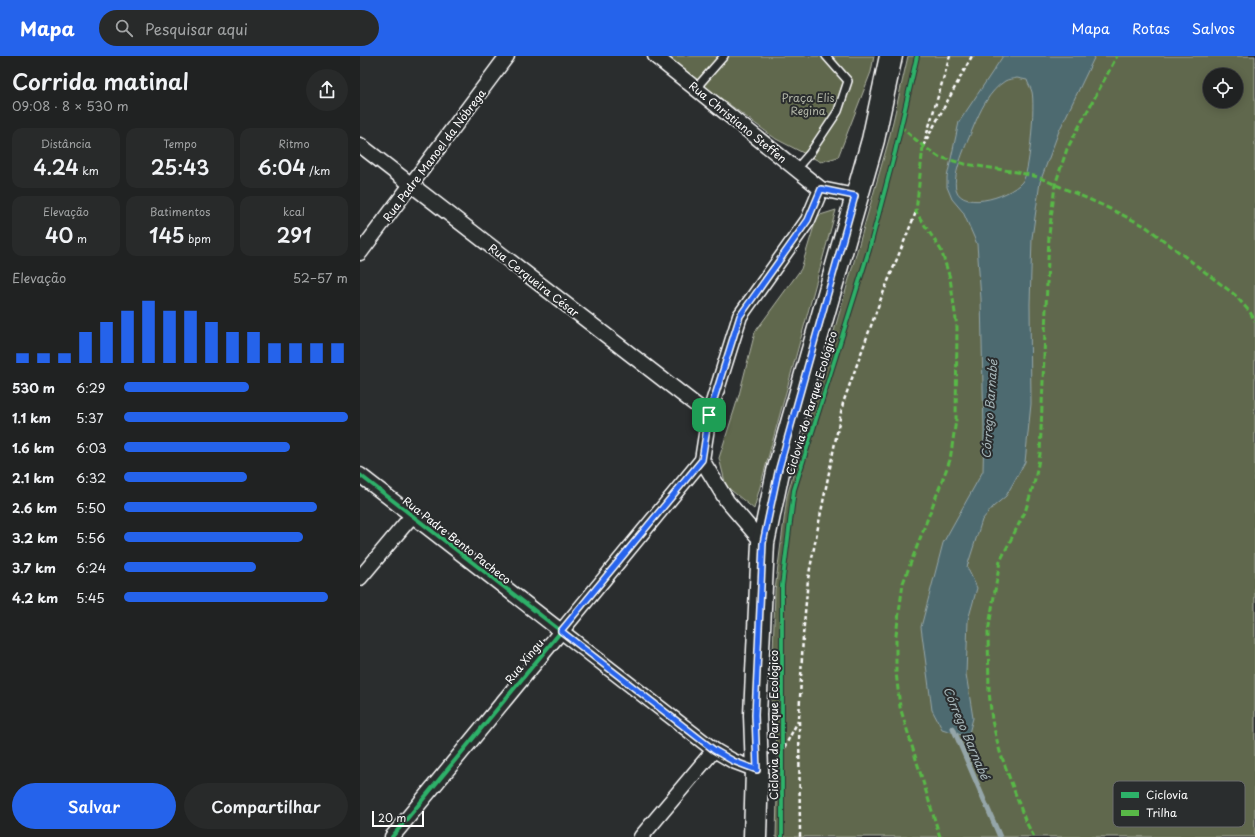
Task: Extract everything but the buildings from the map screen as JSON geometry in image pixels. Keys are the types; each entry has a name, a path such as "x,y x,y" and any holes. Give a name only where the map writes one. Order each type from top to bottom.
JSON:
{"main road":[{"path":"755,837 757,770 755,715 763,543 778,472 855,196 873,140 891,56"}],"street":[{"name":"Rua Padre Manoel da Nóbrega","path":"360,253 507,56"},
{"name":"Rua Christiano Steffen","path":"654,56 821,189"},
{"name":"Rua Cerqueira César","path":"360,145 709,415"},
{"path":"763,543 727,501 702,460 709,415 740,316 808,220 821,189 855,196"},
{"name":"Rua Xingu","path":"392,837 702,460"},
{"name":"Rua Padre Bento Pacheco","path":"360,475 411,517 714,750 733,761 757,770"},
{"path":"360,578 411,517"},
{"path":"641,837 714,750"}],"lane":[{"path":"696,88 724,56"},
{"path":"796,169 810,153 838,111 848,81 826,56"}],"path":[{"path":"950,56 923,146 972,56"},
{"path":"800,837 799,719 808,579 843,403 880,301 916,212"},
{"path":"781,754 799,719"}],"green space":[{"name":"Praça Elis Regina","path":"670,56 874,56 871,72 838,157 821,162 776,139 668,59"},
{"path":"908,56 1255,56 1255,837 776,837 778,754 771,718 775,590 787,496 889,139"},
{"path":"836,210 754,509 726,486 719,458 739,395 755,332 801,269 817,216"}],"water":[{"path":"1003,56 1095,56 1059,131 1040,182 1032,238 1030,304 1031,404 1025,462 1006,496 993,507 982,520 967,567 977,588 968,620 966,674 973,718 968,737 942,729 932,710 921,627 943,543 983,471 984,431 981,299 977,244 963,212 952,199 947,187 947,177 959,122","holes":["1017,78 1027,80 1032,92 1033,109 1030,150 1024,179 1011,191 1001,196 978,201 968,200 960,196 956,189 956,175 964,150 982,108 994,90 1005,81"]}],"waterway":[{"name":"Córrego Barnabé","path":"953,728 1000,837"}],"marked path":[{"path":"1034,837 1025,820 1000,752 992,721 989,691 988,632 1000,561 1025,512 1035,480 1040,454 1049,235 1055,185 1067,149 1117,56"},
{"path":"900,126 923,146 939,157 965,164 1017,172 1038,177 1145,226 1235,295 1250,312 1255,321"},
{"path":"923,146 916,212 941,250 950,278 957,327 956,420 950,460 903,583 896,635 896,672 900,707 940,837"}],"cycle path":[{"name":"Ciclovia do Parque Ecológico","path":"782,837 782,586 794,490 869,250 895,152 917,56"},
{"path":"392,837 702,460"},
{"path":"360,475 714,750 733,761 757,770"}],"route":[{"path":"821,189 855,196 778,472 763,543 755,715 757,770 733,761 714,750 561,631 702,460 709,415 740,316 808,220 821,189"}]}
